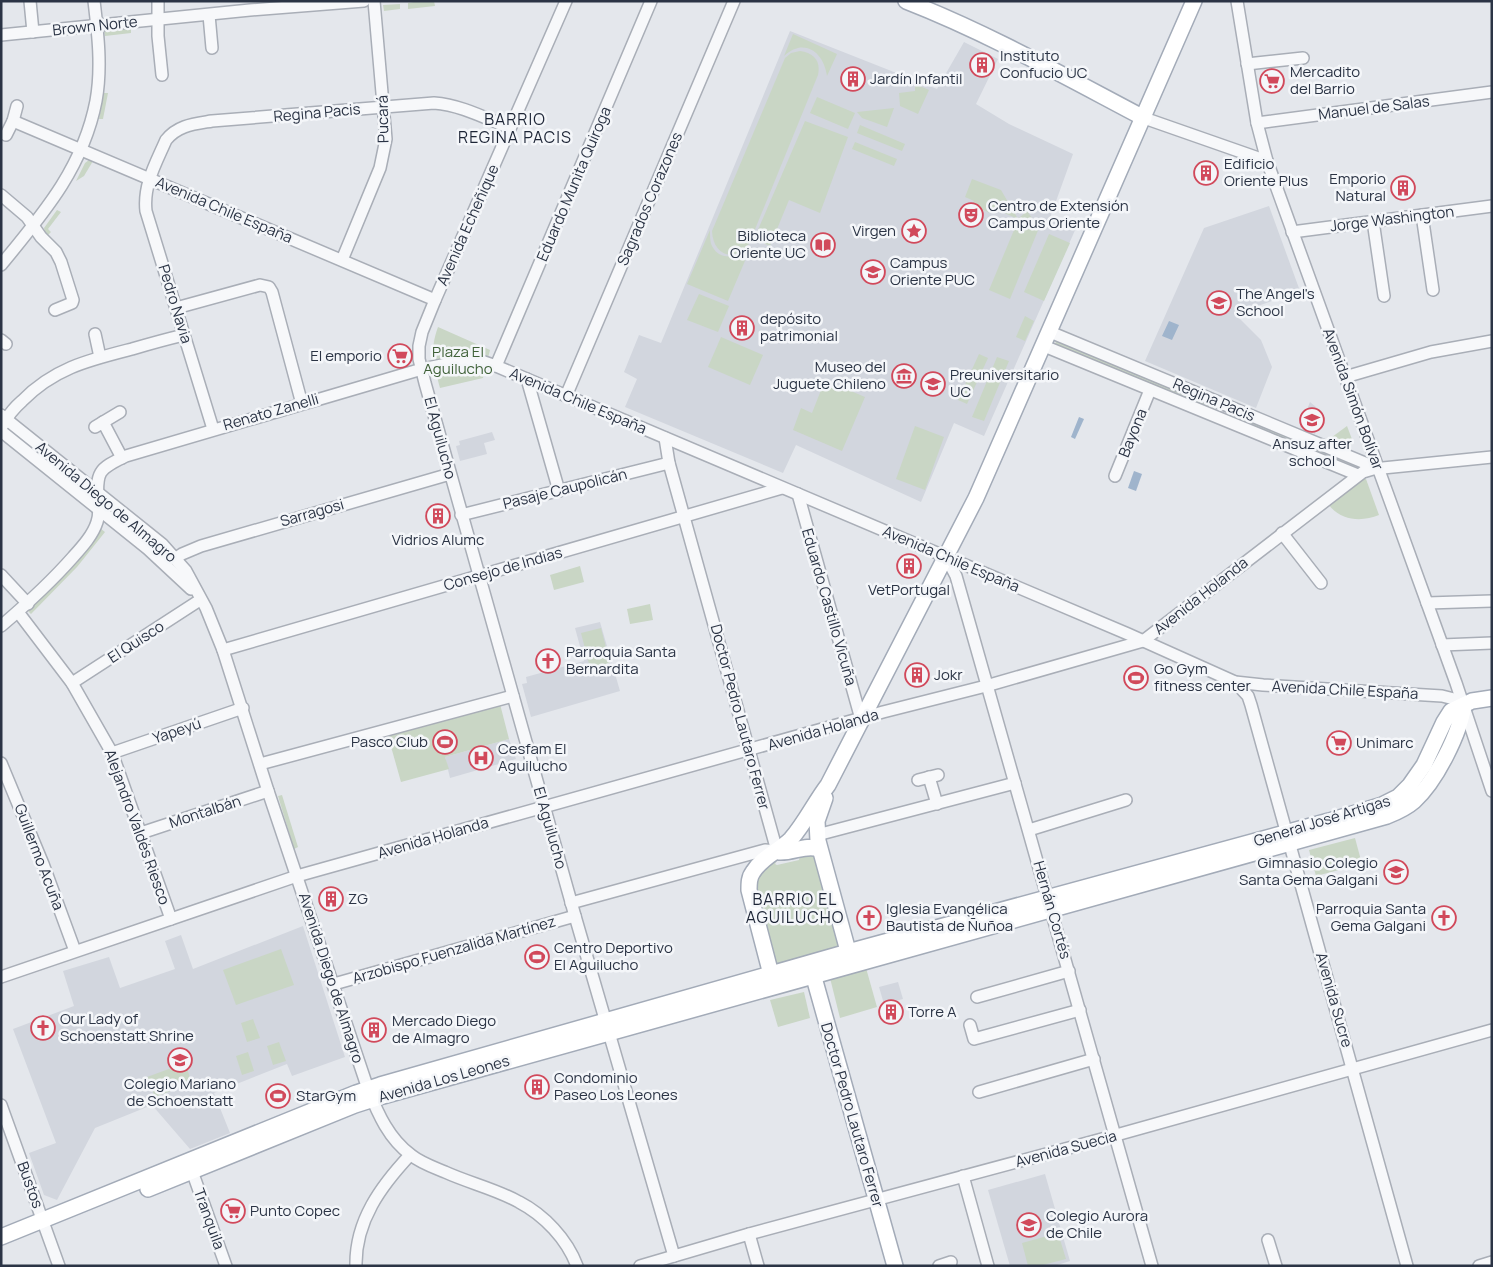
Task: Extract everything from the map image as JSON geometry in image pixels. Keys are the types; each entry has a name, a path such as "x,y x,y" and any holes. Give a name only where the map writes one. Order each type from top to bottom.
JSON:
{"main road":[{"path":"906,1 938,13 1002,44 1144,118"},
{"path":"850,958 818,842 818,817 828,785 976,498 1194,1"},
{"path":"1464,705 1477,700 1492,698"},
{"name":"General José Artigas","path":"772,980 1288,838 1388,803 1398,797 1417,775 1451,712 1464,705"},
{"path":"772,980 749,886 750,877 758,866 778,851 800,828 810,809 828,785"},
{"path":"778,851 786,852 810,847 818,842"},
{"name":"Doctor Pedro Lautaro Ferrer","path":"812,969 895,1266"},
{"name":"Avenida Los Leones","path":"1,1248 44,1225 370,1094 772,980"},
{"name":"Avenida Los Leones","path":"1,1237 44,1225 192,1171 370,1094"}],"street":[{"name":"Brown Norte","path":"30,1 33,32"},
{"path":"89,1 94,26"},
{"path":"1,265 34,226 68,178 82,145 96,100 98,70 94,1"},
{"name":"Brown Norte","path":"158,1 162,75"},
{"name":"Brown Norte","path":"1,35 208,15 250,6 364,1"},
{"name":"Pucará","path":"342,260 375,180 386,139 374,1"},
{"name":"Avenida Echeñique","path":"422,369 419,352 420,339 435,300 566,1"},
{"name":"Eduardo Munita Quiroga","path":"496,366 651,1"},
{"name":"Sagrados Corazones","path":"566,396 734,1"},
{"name":"Avenida Simón Bolívar","path":"1237,1 1257,123 1266,162 1464,705 1492,791"},
{"path":"208,15 212,48"},
{"path":"1247,64 1303,58"},
{"name":"Manuel de Salas","path":"1257,123 1492,92"},
{"name":"Regina Pacis","path":"150,179 166,140 171,134 180,128 212,121 434,103 470,111 510,128"},
{"path":"6,135 13,121 17,106"},
{"path":"1144,118 1266,162"},
{"name":"Avenida Chile España","path":"13,121 82,145 150,179 435,300"},
{"name":"Pedro Navia","path":"150,179 146,194 146,211 213,429"},
{"path":"1,195 27,216 40,237 56,252 73,297 72,303 55,310"},
{"name":"Jorge Washington","path":"1292,232 1492,206"},
{"path":"1422,215 1433,290"},
{"path":"1373,221 1384,296"},
{"path":"176,308 260,285 269,287 272,292 302,404"},
{"path":"95,334 100,357"},
{"path":"2,423 28,394 46,380 78,363 184,335"},
{"name":"Regina Pacis","path":"1047,339 1150,390 1358,475"},
{"name":"Regina Pacis","path":"1047,339 1210,398 1379,469"},
{"path":"1345,377 1431,352 1492,341"},
{"name":"Avenida Chile España","path":"422,369 467,360 481,361 496,366 1143,641 1235,682 1442,696 1454,699 1464,705"},
{"name":"Renato Zanelli","path":"99,474 106,466 122,458 213,429 422,369"},
{"name":"El Aguilucho","path":"422,369 461,516 674,1256"},
{"path":"526,379 559,491"},
{"name":"Bayona","path":"1115,476 1150,390"},
{"path":"1204,412 1210,398"},
{"path":"120,412 99,424 122,458"},
{"name":"Avenida Diego de Almagro","path":"2,423 80,478 162,544 186,571 212,621 224,650 268,791 370,1094 388,1130 410,1155 458,1178 520,1202 566,1243 577,1266"},
{"name":"Avenida Diego de Almagro","path":"2,423 98,508 148,548 200,599"},
{"path":"1281,443 1287,431"},
{"name":"Doctor Pedro Lautaro Ferrer","path":"665,438 669,463 778,851"},
{"name":"Avenida Holanda","path":"1,977 297,876 1143,641 1358,475 1368,470 1492,457"},
{"name":"Pasaje Caupolicán","path":"461,516 669,463"},
{"path":"80,478 88,479 99,474"},
{"path":"1,626 28,604 61,571 88,539 97,524 99,474"},
{"name":"Sarragosi","path":"176,558 201,546 450,474"},
{"name":"Consejo de Indias","path":"224,650 782,488"},
{"name":"Eduardo Castillo Vicuña","path":"798,494 861,719"},
{"path":"1282,533 1321,583"},
{"name":"Hernán Cortés","path":"946,557 956,576 1152,1266"},
{"path":"1,575 28,604"},
{"name":"El Quisco","path":"72,683 200,599"},
{"path":"1428,607 1492,600"},
{"path":"1428,607 1492,607"},
{"name":"Alejandro Valdés Riesco","path":"18,612 72,683 112,753 171,919"},
{"path":"1442,645 1492,643"},
{"name":"Avenida Sucre","path":"1235,682 1248,696 1252,705 1407,1266"},
{"path":"1252,705 1256,693 1263,685"},
{"path":"260,764 513,696"},
{"name":"Yapeyú","path":"112,753 243,708"},
{"name":"Guillermo Acuña","path":"1,763 43,864 75,951"},
{"path":"928,777 937,804"},
{"path":"818,842 937,804 1016,783"},
{"name":"Montalbán","path":"141,833 268,791"},
{"path":"1029,830 1126,800"},
{"name":"Arzobispo Fuenzalida Martínez","path":"571,903 765,850 778,851"},
{"name":"Arzobispo Fuenzalida Martínez","path":"334,984 575,916"},
{"path":"977,997 1069,971"},
{"path":"970,1025 974,1039 1080,1010"},
{"name":"Avenida Suecia","path":"640,1266 749,1234 1116,1135 1492,1030"},
{"path":"979,1092 1094,1059"},
{"name":"Bustos","path":"1,1105 59,1266"},
{"path":"356,1266 356,1255 361,1232 370,1208 384,1186 410,1155"},
{"name":"Tranquila","path":"192,1171 226,1266"},
{"path":"963,1176 988,1266"},
{"path":"749,1234 758,1266"},
{"path":"1268,1240 1276,1266"},
{"path":"939,1266 951,1262"},
{"path":"1479,1266 1492,1262"}],"shaded area":[{"name":"Campus Oriente PUC","path":"790,31 937,89 964,42 998,59 976,104 1009,124 1073,154 1050,218 1076,228 984,436 954,423 921,502 796,445 783,473 625,407 637,379 624,372 639,335 661,343"},
{"name":"The Angel's School","path":"1269,206 1300,291 1235,314 1261,340 1272,367 1256,408 1145,361 1204,228"},
{"name":"Ansuz after school","path":"1310,402 1323,413 1315,434 1300,427"},
{"path":"492,432 495,440 484,443 487,454 460,461 456,446 460,445 459,441"},
{"path":"600,622 620,691 531,717 522,684 527,683 526,677 584,661 575,628"},
{"name":"Cesfam El Aguilucho","path":"509,739 516,759 450,778 445,757"},
{"name":"Colegio Mariano de Schoenstatt","path":"303,926 345,1057 292,1076 287,1064 214,1093 230,1133 190,1149 152,1105 95,1128 57,1200 44,1195 29,1153 56,1143 13,1029 74,1006 63,971 109,957 120,988 175,969 165,941 181,935 193,969"},
{"path":"898,982 903,999 884,1004 879,987"},
{"name":"Colegio Aurora de Chile","path":"1045,1174 1070,1261 1054,1266 1010,1266 988,1190"}],"green space":[{"path":"434,1 435,6 408,9 408,3"},
{"path":"400,4 400,9 384,11 383,5"},
{"path":"131,27 131,33 105,36 104,31"},
{"path":"793,34 837,54 827,76 822,60 812,50 799,48 791,50 784,56"},
{"path":"800,51 815,58 819,70 818,75 749,244 737,253 725,254 716,246 712,231 785,58 791,53"},
{"path":"915,84 929,90 918,114 900,106 899,93 915,91"},
{"path":"104,93 108,93 103,119 99,119"},
{"path":"817,97 855,113 848,129 810,113"},
{"path":"894,108 887,127 862,118 857,112"},
{"path":"805,121 848,137 820,213 789,200 770,246 754,239"},
{"path":"860,125 905,144 902,151 857,133"},
{"path":"855,142 897,159 894,166 852,149"},
{"path":"89,160 93,161 84,176 76,181 85,163"},
{"path":"972,179 1001,190 1018,219 993,208 990,213 972,205 974,201 965,197"},
{"path":"57,210 61,212 48,229 51,232 48,235 44,228"},
{"path":"1027,211 1039,228 1010,299 989,290 1019,218"},
{"path":"710,230 712,246 720,254 736,256 750,249 728,301 687,284"},
{"path":"1049,234 1070,243 1044,301 1024,292"},
{"path":"699,294 729,306 718,332 687,320"},
{"path":"1025,316 1034,321 1025,341 1016,337"},
{"name":"Plaza El Aguilucho","path":"438,327 490,350 483,378 440,388 434,365 433,351"},
{"path":"721,337 763,355 750,385 708,367"},
{"path":"1056,341 1216,408 1214,412 1055,345"},
{"path":"979,354 988,358 967,404 958,400"},
{"path":"997,357 1009,361 984,421 972,417"},
{"path":"825,380 865,397 842,451 793,430 801,408 812,413"},
{"path":"1227,413 1344,459 1356,466 1355,469 1226,417"},
{"path":"915,426 944,437 925,490 896,479"},
{"path":"1347,426 1353,442 1349,448 1328,440"},
{"path":"15,433 72,478 71,482 13,435"},
{"path":"1363,479 1366,479 1379,515 1366,519 1352,519 1339,514 1329,505"},
{"path":"101,529 105,532 77,567 31,614 28,611 84,551"},
{"path":"580,566 584,582 554,590 550,575"},
{"path":"650,604 653,620 630,624 627,609"},
{"path":"601,628 610,663 590,668 581,633"},
{"name":"Pasco Club","path":"500,704 509,739 445,757 449,769 401,782 388,736"},
{"path":"282,795 298,847 294,849 278,796"},
{"path":"1355,838 1362,864 1316,876 1309,850"},
{"path":"814,851 842,946 775,965 755,891 758,871 779,857 775,864 777,865 799,860 801,852"},
{"path":"281,949 294,985 236,1005 223,970"},
{"path":"866,968 877,1007 840,1018 830,978"},
{"path":"804,992 810,1018 778,1027 770,1000"},
{"path":"253,1019 260,1038 247,1042 241,1023"},
{"path":"279,1042 286,1061 273,1065 267,1046"},
{"path":"248,1052 254,1071 242,1075 236,1056"},
{"path":"185,1063 192,1083 155,1097 147,1077"},
{"path":"1058,1233 1066,1259 1039,1266 1028,1266 1022,1243"}],"water":[{"path":"1169,321 1179,325 1172,340 1162,336"},
{"path":"1079,417 1084,419 1075,439 1071,437"},
{"path":"1134,471 1142,474 1136,491 1128,488"}],"place":[{"name":"Instituto Confucio UC","path":"982,65"},
{"name":"Jardín Infantil","path":"853,79"},
{"name":"Mercadito del Barrio","path":"1272,81"},
{"name":"Edificio Oriente Plus","path":"1206,173"},
{"name":"Emporio Natural","path":"1403,188"},
{"name":"Centro de Extensión Campus Oriente","path":"971,215"},
{"name":"Virgen","path":"914,231"},
{"name":"Biblioteca Oriente UC","path":"823,245"},
{"name":"Campus Oriente PUC","path":"873,272"},
{"name":"The Angel's School","path":"1219,303"},
{"name":"depósito patrimonial","path":"742,328"},
{"name":"El emporio","path":"400,356"},
{"name":"Museo del Juguete Chileno","path":"904,376"},
{"name":"Preuniversitario UC","path":"933,384"},
{"name":"Ansuz after school","path":"1312,420"},
{"name":"Vidrios Alumc","path":"438,516"},
{"name":"VetPortugal","path":"909,566"},
{"name":"Parroquia Santa Bernardita","path":"548,661"},
{"name":"Jokr","path":"917,675"},
{"name":"Go Gym fitness center","path":"1136,678"},
{"name":"Pasco Club","path":"445,742"},
{"name":"Unimarc","path":"1339,743"},
{"name":"Cesfam El Aguilucho","path":"481,758"},
{"name":"Gimnasio Colegio Santa Gema Galgani","path":"1396,872"},
{"name":"ZG","path":"331,899"},
{"name":"Iglesia Evangélica Bautista de Ñuñoa","path":"869,918"},
{"name":"Parroquia Santa Gema Galgani","path":"1444,918"},
{"name":"Centro Deportivo El Aguilucho","path":"537,957"},
{"name":"Torre A","path":"891,1012"},
{"name":"Our Lady of Schoenstatt Shrine","path":"43,1028"},
{"name":"Mercado Diego de Almagro","path":"374,1030"},
{"name":"Colegio Mariano de Schoenstatt","path":"180,1060"},
{"name":"Condominio Paseo Los Leones","path":"537,1087"},
{"name":"StarGym","path":"278,1096"},
{"name":"Punto Copec","path":"233,1211"},
{"name":"Colegio Aurora de Chile","path":"1029,1225"}],"district":[{"name":"BARRIO REGINA PACIS","path":"515,128"},
{"name":"BARRIO EL AGUILUCHO","path":"795,908"}]}
